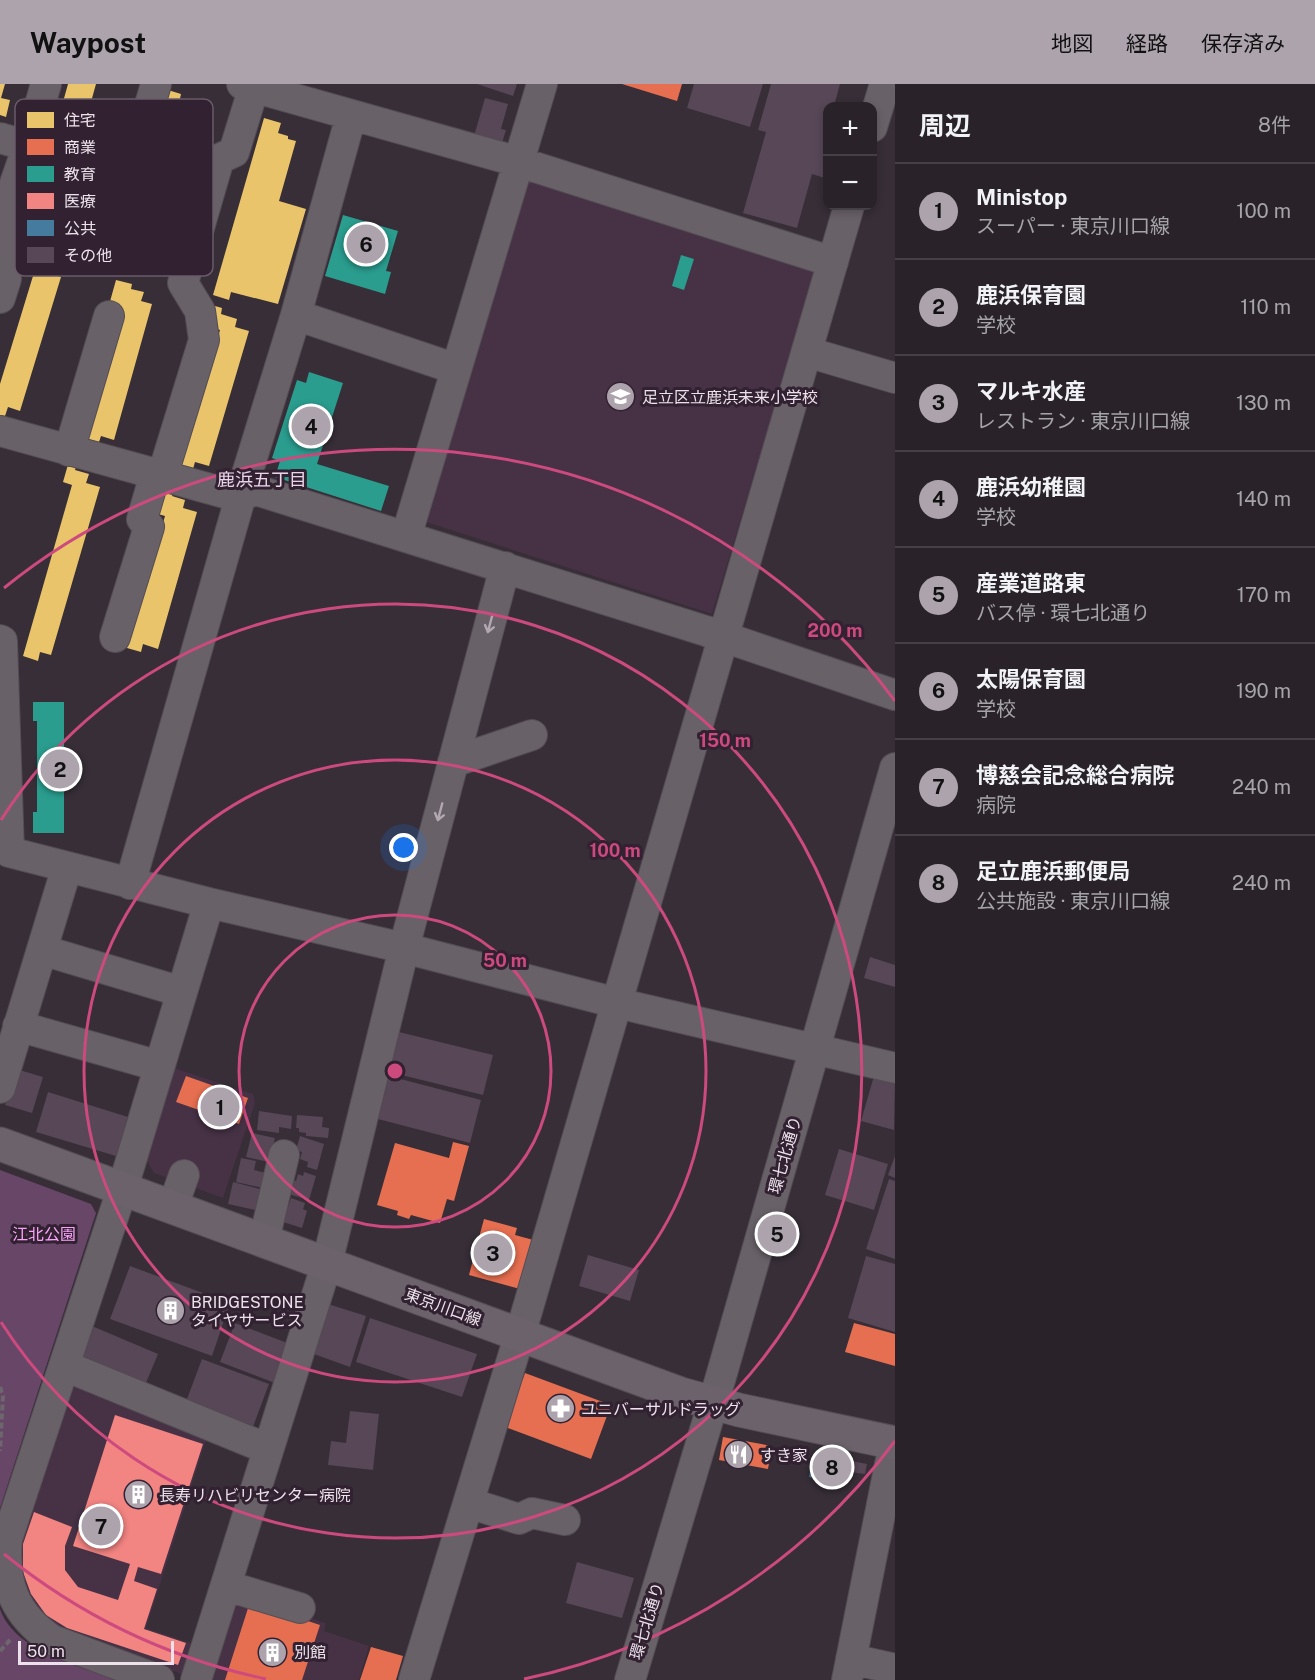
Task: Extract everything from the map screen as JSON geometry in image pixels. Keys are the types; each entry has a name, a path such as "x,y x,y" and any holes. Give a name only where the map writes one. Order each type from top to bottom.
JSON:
{"main road":[{"name":"東京川口線","path":"0,1144 123,1187 681,1394 895,1444"}],"street":[{"path":"38,99 46,84"},
{"path":"152,99 156,84"},
{"path":"406,537 542,84"},
{"path":"877,113 885,84"},
{"path":"213,180 219,159 234,152 262,87 351,116 519,162 833,262"},
{"path":"130,884 242,492 296,315 351,116"},
{"path":"0,298 6,279 3,218 14,142"},
{"path":"414,1680 469,1503 617,1003 848,210"},
{"path":"115,637 149,527 142,519 159,476 204,340 200,311 183,283 185,276"},
{"path":"296,315 456,369"},
{"path":"69,451 109,316"},
{"path":"807,352 895,378"},
{"path":"0,431 225,493 259,491 723,636 895,695"},
{"path":"196,1680 327,1263 404,948 505,567"},
{"path":"0,640 2,641 9,852 208,903 404,948 617,1003 895,1068"},
{"path":"453,762 532,735"},
{"name":"環七北通り","path":"630,1680 713,1403 895,768"},
{"path":"0,1088 67,867"},
{"path":"159,1680 52,1640 38,1631 24,1617 7,1577 7,1539 123,1187 152,1131 159,1066 208,903"},
{"path":"42,950 182,992"},
{"path":"18,1026 159,1066"},
{"path":"264,1240 284,1155"},
{"path":"173,1206 184,1175"},
{"path":"65,1366 268,1449"},
{"path":"895,1444 849,1669 895,1668"},
{"path":"469,1503 519,1519 532,1513 565,1520"},
{"path":"227,1586 300,1608"}],"path":[{"path":"0,1387 3,1396 0,1451"},
{"path":"0,1651 11,1639"}],"shaded area":[{"name":"足立区立鹿浜未来小学校","path":"529,179 816,271 712,614 426,522"},
{"path":"171,1067 253,1094 255,1103 223,1198 154,1173 146,1159"},
{"path":"74,1382 207,1437 146,1628 217,1652 238,1596 326,1623 324,1631 369,1646 359,1680 210,1680 190,1670 182,1674 67,1634 41,1616 25,1595 17,1559 20,1538"}],"green space":[{"name":"江北公園","path":"0,1170 91,1204 96,1213 0,1508"},
{"path":"0,1609 8,1624 34,1647 87,1670 120,1680 0,1680"}],"building: 住宅":[{"path":"0,84 5,84 1,98 10,100 6,117 0,115"},
{"path":"68,84 96,84 92,99 64,99"},
{"path":"168,90 181,94 180,99 165,99"},
{"path":"264,118 281,123 278,133 296,141 279,201 306,209 278,304 231,292 229,300 213,295"},
{"path":"33,276 61,277 20,411 8,407 5,416 0,415 0,384"},
{"path":"116,280 132,284 131,289 144,292 141,301 152,304 114,440 101,436 99,442 87,439 123,309 109,305"},
{"path":"215,306 222,308 221,314 237,319 235,327 249,331 209,466 195,462 193,469 179,465 220,330 209,327"},
{"path":"69,461 77,463 75,470 89,474 86,483 100,487 51,655 40,652 38,661 23,656 72,485 63,482"},
{"path":"158,489 173,493 172,496 185,500 183,508 197,512 158,649 143,644 141,652 127,648 165,516 151,512"}],"building: 商業":[{"path":"622,84 682,84 677,101"},
{"path":"186,1076 248,1098 239,1124 176,1102"},
{"path":"453,1142 469,1146 454,1201 447,1199 440,1223 411,1215 409,1219 397,1215 398,1211 377,1205 395,1143 449,1158"},
{"path":"484,1219 517,1228 515,1235 537,1241 524,1290 469,1275"},
{"path":"854,1323 895,1334 895,1366 845,1352"},
{"path":"525,1373 611,1405 591,1459 505,1427"},
{"path":"723,1437 772,1446 768,1469 719,1460"},
{"name":"別館","path":"250,1602 320,1625 302,1680 225,1680"},
{"path":"371,1647 403,1656 396,1680 360,1680"}],"building: 教育":[{"path":"343,215 398,231 386,271 391,272 385,294 325,276"},
{"path":"681,255 694,259 684,290 672,286"},
{"path":"309,372 343,383 317,464 389,486 381,511 275,477 280,461 272,458 297,380 306,383"},
{"path":"33,702 64,702 64,833 33,833 33,812 37,812 37,721 33,721"}],"building: 医療":[{"path":"115,1415 203,1444 161,1574 138,1567 134,1581 157,1589 144,1629 186,1643 178,1665 67,1628 46,1615 31,1594 23,1572 23,1544 34,1512 72,1527 65,1546 65,1570 78,1587 118,1600 130,1564 73,1546"}],"building: 公共":[{"path":"814,1453 850,1460 846,1484 809,1477"}],"building: その他":[{"path":"477,84 517,84 513,96"},
{"path":"694,84 763,84 750,127 687,108"},
{"path":"771,84 840,84 835,102 823,102 823,177 812,174 797,228 743,213 766,132 758,130"},
{"path":"485,98 508,104 501,129 506,130 502,143 474,136"},
{"path":"870,957 895,965 895,987 864,978"},
{"path":"399,1032 493,1055 483,1095 389,1072"},
{"path":"16,1069 43,1077 32,1113 5,1105"},
{"path":"389,1076 481,1100 470,1143 378,1119"},
{"path":"874,1076 895,1082 894,1130 861,1121"},
{"path":"48,1092 128,1117 116,1156 36,1132"},
{"path":"259,1111 292,1116 291,1129 279,1127 279,1133 257,1130"},
{"path":"297,1115 323,1117 322,1127 329,1128 328,1138 306,1136 306,1133 299,1132 299,1128 296,1128"},
{"path":"252,1133 275,1138 269,1162 246,1157"},
{"path":"300,1136 324,1144 317,1170 307,1167 308,1162 300,1159 302,1152 296,1150"},
{"path":"839,1149 888,1164 874,1210 825,1195"},
{"path":"895,1156 895,1178 888,1175"},
{"path":"241,1158 256,1161 254,1170 266,1173 263,1188 236,1182"},
{"path":"304,1172 316,1176 309,1200 285,1193 289,1178 296,1181 298,1174 303,1176"},
{"path":"889,1179 895,1181 895,1259 866,1249"},
{"path":"233,1182 260,1189 255,1210 228,1204"},
{"path":"291,1198 305,1203 303,1209 307,1211 302,1228 283,1222"},
{"path":"588,1255 639,1270 630,1301 579,1286"},
{"path":"866,1256 895,1264 895,1332 848,1318"},
{"name":"BRIDGESTONE タイヤサービス","path":"130,1266 230,1303 212,1356 110,1319"},
{"path":"328,1304 366,1316 350,1367 311,1353"},
{"path":"370,1318 477,1354 462,1397 356,1362"},
{"path":"235,1323 290,1344 275,1383 220,1362"},
{"path":"92,1326 158,1354 143,1390 79,1357"},
{"path":"202,1359 269,1384 251,1432 184,1407"},
{"path":"350,1411 379,1414 373,1470 328,1465 331,1441 346,1443"},
{"path":"852,1461 867,1464 865,1474 850,1472"},
{"path":"577,1562 634,1578 622,1618 566,1603"}],"place":[{"name":"太陽保育園","path":"366,244"},
{"name":"足立区立鹿浜未来小学校","path":"621,397"},
{"name":"鹿浜幼稚園","path":"311,426"},
{"name":"鹿浜保育園","path":"60,769"},
{"name":"Ministop","path":"220,1107"},
{"name":"産業道路東","path":"777,1234"},
{"name":"マルキ水産","path":"493,1253"},
{"name":"BRIDGESTONE タイヤサービス","path":"170,1311"},
{"name":"ユニバーサルドラッグ","path":"560,1409"},
{"name":"すき家","path":"739,1455"},
{"name":"足立鹿浜郵便局","path":"832,1467"},
{"name":"長寿リハビリセンター病院","path":"138,1495"},
{"name":"博慈会記念総合病院","path":"101,1526"},
{"name":"別館","path":"273,1652"}],"district":[{"name":"鹿浜五丁目","path":"262,479"}]}
